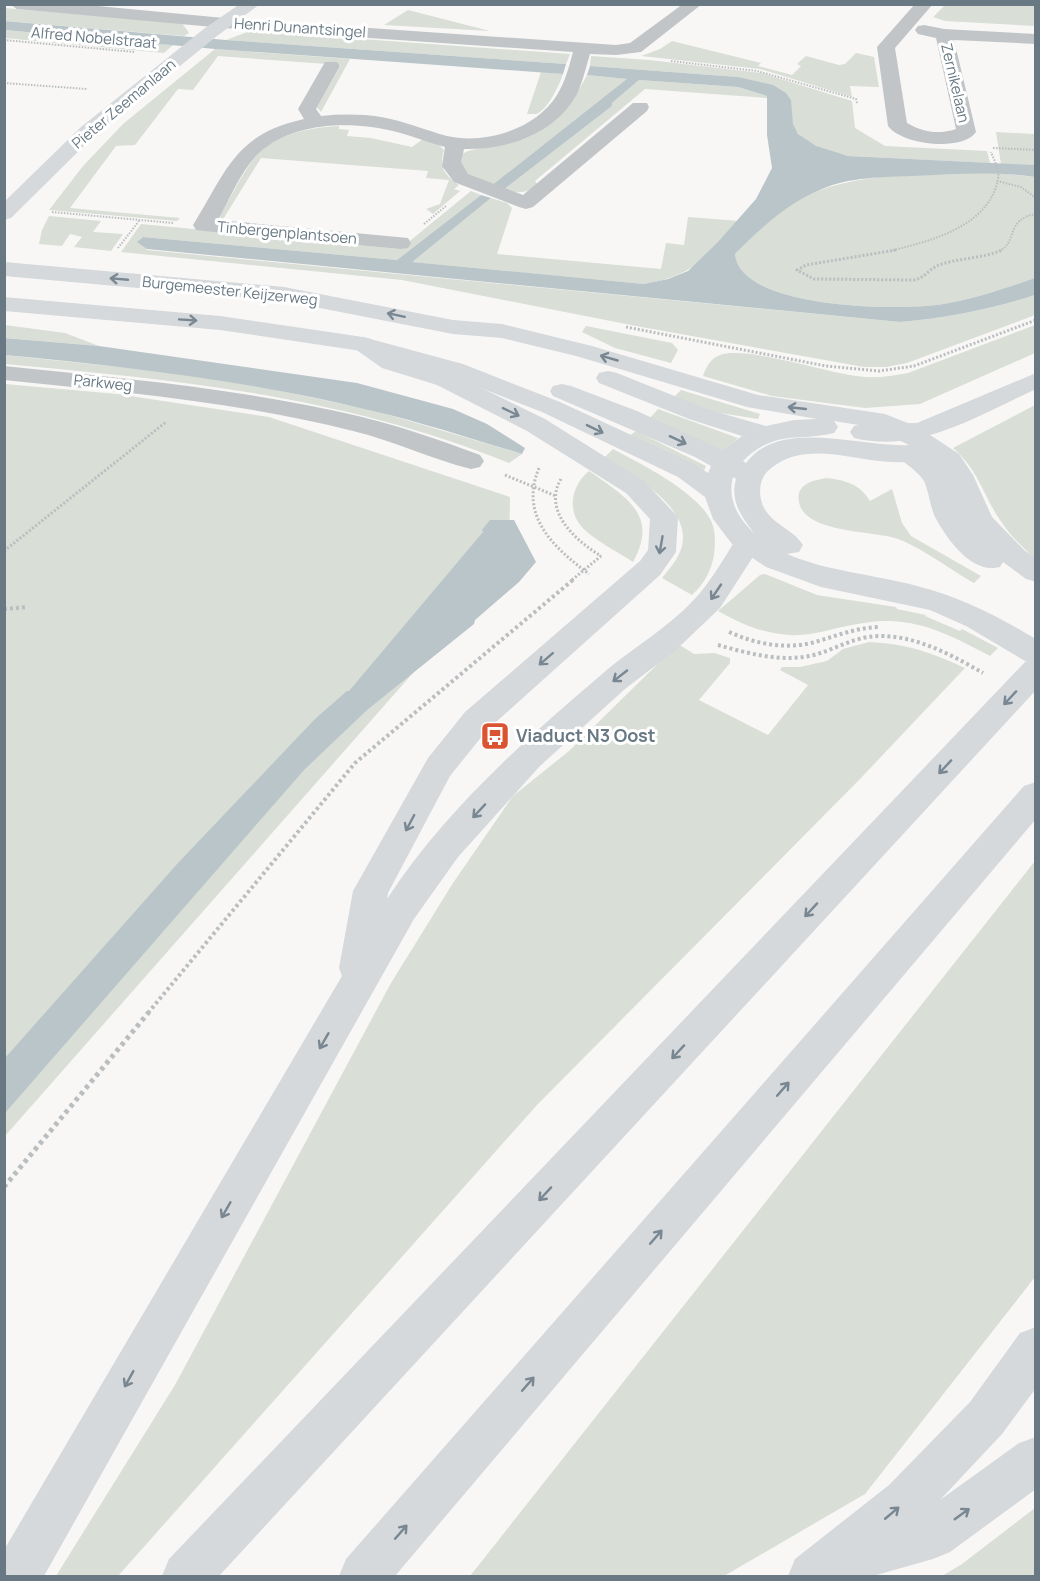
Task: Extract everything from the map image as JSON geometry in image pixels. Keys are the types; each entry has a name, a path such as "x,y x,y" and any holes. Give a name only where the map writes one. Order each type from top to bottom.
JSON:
{"main road":[{"name":"Pieter Zeemanlaan","path":"7,212 88,131 218,27 252,4"},
{"name":"Burgemeester Keijzerweg","path":"4,269 284,294 453,327 502,331 584,351 756,402 869,426"},
{"name":"Burgemeester Keijzerweg","path":"4,304 220,323 363,344 406,346 437,352 519,374 628,417 704,451 737,470"},
{"name":"Burgemeester Keijzerweg","path":"453,327 572,365 698,414 764,434"},
{"name":"Burgemeester Keijzerweg","path":"363,344 454,369 551,407 687,471 717,493"},
{"path":"353,990 371,891 440,767 476,721 650,568 662,552 664,517 635,487 536,425 446,380 391,363 363,344"},
{"path":"1035,379 869,426 808,426 764,434 740,448 737,470 749,507 757,521 785,543 819,557 929,577 951,584 1035,653"},
{"path":"869,426 883,439 918,445 963,413 1035,379"},
{"path":"1035,385 981,426 918,445 878,454 822,445 775,453 762,461 720,477 717,493 721,509 729,524 748,543 772,560 814,577 921,597 1035,630"},
{"path":"918,445 935,475 948,514 970,545 1032,583"},
{"path":"17,1576 401,908 446,847 529,757 614,681 666,641 710,601 748,543"},
{"path":"186,1576 1035,670"},
{"path":"363,1576 1035,795"},
{"path":"821,1570 906,1502 986,1418 1035,1349"},
{"path":"821,1570 933,1535 1035,1460"}],"street":[{"name":"Henri Dunantsingel","path":"17,4 120,9 218,27 616,50 635,48 694,4"},
{"name":"Zernikelaan","path":"925,4 886,47 898,126 916,137 948,138 966,132 944,34"},
{"name":"Zernikelaan","path":"904,26 944,34 1035,39"},
{"name":"Tinbergenplantsoen","path":"400,243 204,225 251,149 284,131 315,120 396,125 457,143 505,139 536,126 565,98 583,49"},
{"path":"315,120 307,108 331,66"},
{"path":"457,143 450,157 453,171 523,211 640,107"},
{"name":"Parkweg","path":"4,373 201,394 336,420 423,441 471,461"}],"path":[{"name":"Alfred Nobelstraat","path":"4,40 187,52"},
{"path":"616,50 630,56 731,67 775,75 856,99 858,109"},
{"path":"4,84 12,82 136,94"},
{"path":"1035,150 990,148 998,179 995,192 978,214 949,232 888,253 806,265 796,270 806,276 824,279 921,279 937,266 990,255 1004,249 1019,219 1035,214"},
{"path":"998,179 1021,187 1035,198"},
{"path":"400,243 474,185"},
{"path":"7,212 204,225"},
{"path":"114,254 139,220"},
{"path":"710,343 838,367 880,372 897,371 1035,320"},
{"path":"4,551 201,394"},
{"path":"471,461 556,496"},
{"path":"4,1187 355,763 601,556"},
{"path":"4,609 27,607"}],"shaded area":[{"path":"945,5 1035,5 1035,26 945,21 933,17"},
{"path":"4,8 182,23 189,33 184,36 5,21"},
{"path":"408,10 490,31 384,25"},
{"path":"4,21 226,40 566,64 563,74 215,49 5,30"},
{"path":"4,30 173,45 164,53 5,38"},
{"path":"250,31 570,54 566,64 226,40"},
{"path":"672,41 761,63 758,66 792,75 801,66 797,64 806,56 839,65 845,64 856,53 874,57 879,87 850,86 852,97 760,69 641,56 660,49"},
{"path":"215,49 350,59 321,112 317,107 341,65 218,56 193,90 178,89 135,145 116,146 70,208 180,218 177,221 49,210 83,166 123,124"},
{"path":"591,56 761,73 852,101 855,128 885,146 987,151 990,163 840,154 816,146 801,137 793,124 791,100 738,77 590,66"},
{"path":"590,66 738,77 773,85 786,93 791,100 793,124 798,134 816,146 848,156 1035,165 1035,177 974,174 878,177 844,182 822,189 786,209 735,254 744,273 764,286 792,296 826,303 894,307 943,304 990,293 1035,278 1035,295 969,312 900,322 147,249 137,242 143,237 397,260 481,195 491,198 412,262 644,284 668,279 688,271 718,242 756,199 772,168 767,135 767,96 738,87 639,80 612,103 612,106 503,190 491,186 627,79 587,75"},
{"path":"541,72 563,74 549,103 536,114 527,114"},
{"path":"587,75 628,79 491,186 468,177 458,164 462,154 510,143 535,134 565,109"},
{"path":"639,80 738,87 767,96 767,98 645,89 535,181 538,185 521,192 503,190 612,106 612,103"},
{"path":"339,126 339,129 349,130 347,136 371,138 412,147 423,139 438,144 444,150 442,161 444,170 459,185 454,189 460,191 433,214 426,209 440,204 449,180 426,178 428,171 261,158 222,221 220,216 249,165 268,145 297,132"},
{"path":"996,132 1035,134 1035,165 1001,164"},
{"path":"988,172 1035,177 1035,278 978,296 943,304 894,307 860,306 825,303 792,296 764,286 744,273 735,254 781,211 798,200 819,191 842,184 890,176"},
{"path":"471,191 481,195 397,260 143,237 140,239 147,250 900,322 969,312 1035,295 1035,315 907,363 886,367 864,367 636,326 402,280 121,252 141,224 400,249"},
{"path":"491,198 507,203 512,208 497,254 661,269 666,243 684,245 688,217 739,221 708,254 688,270 644,284 411,262"},
{"path":"49,216 101,221 93,232 123,234 111,251 74,247 82,237 70,234 62,246 39,244 42,230"},
{"path":"5,325 65,333 99,346 5,338"},
{"path":"1035,325 1035,353 920,404 865,408 772,396 703,376 707,366 714,358 732,353 766,357 863,377 895,375 908,373"},
{"path":"586,326 672,343 678,350 671,363 615,348 582,332"},
{"path":"4,338 99,346 357,383 453,409 487,424 525,448 522,454 392,416 282,391 144,370 5,355"},
{"path":"4,355 167,372 242,383 372,410 522,454 509,463 447,440 323,406 198,385 5,364"},
{"path":"5,384 117,394 269,417 510,497 509,564 5,1136"},
{"path":"681,390 760,414 758,419 714,412 674,397"},
{"path":"1035,405 1035,558 1004,525 975,474 953,448"},
{"path":"658,409 738,438 724,451 650,418"},
{"path":"636,431 706,466 704,471 629,436"},
{"path":"613,449 683,490 705,512 712,523 715,539 713,561 704,581 692,595 662,578 676,560 682,544 681,525 674,512 653,490 603,459"},
{"path":"589,471 625,498 640,519 642,531 640,545 633,562 592,536 576,519 573,504 575,489"},
{"path":"826,478 857,487 870,501 892,489 902,523 911,536 981,576 974,583 927,553 898,539 842,529 814,520 804,512 798,497 806,484"},
{"path":"490,520 514,520 536,562 519,582 475,620 474,624 367,710 304,770 5,1113 5,1058 178,863 316,718 349,691 483,532 482,530"},
{"path":"765,574 817,595 896,607 926,615 960,631 962,629 998,648 990,656 930,628 891,621 860,623 810,634 786,635 751,627 718,611 760,575"},
{"path":"869,642 918,650 965,668 860,779 537,1105 118,1576 56,1576 175,1385 391,983 453,883 513,796 569,751 678,644 694,654 714,653 730,658 730,663 699,700 768,735 808,685 780,670 782,667 800,667 827,661 843,649"},
{"path":"1035,861 1035,1277 865,1494 724,1576 470,1576"},
{"path":"1035,1508 1035,1576 942,1576 962,1564"}],"place":[{"name":"Viaduct N3 Oost","path":"495,736"}]}
